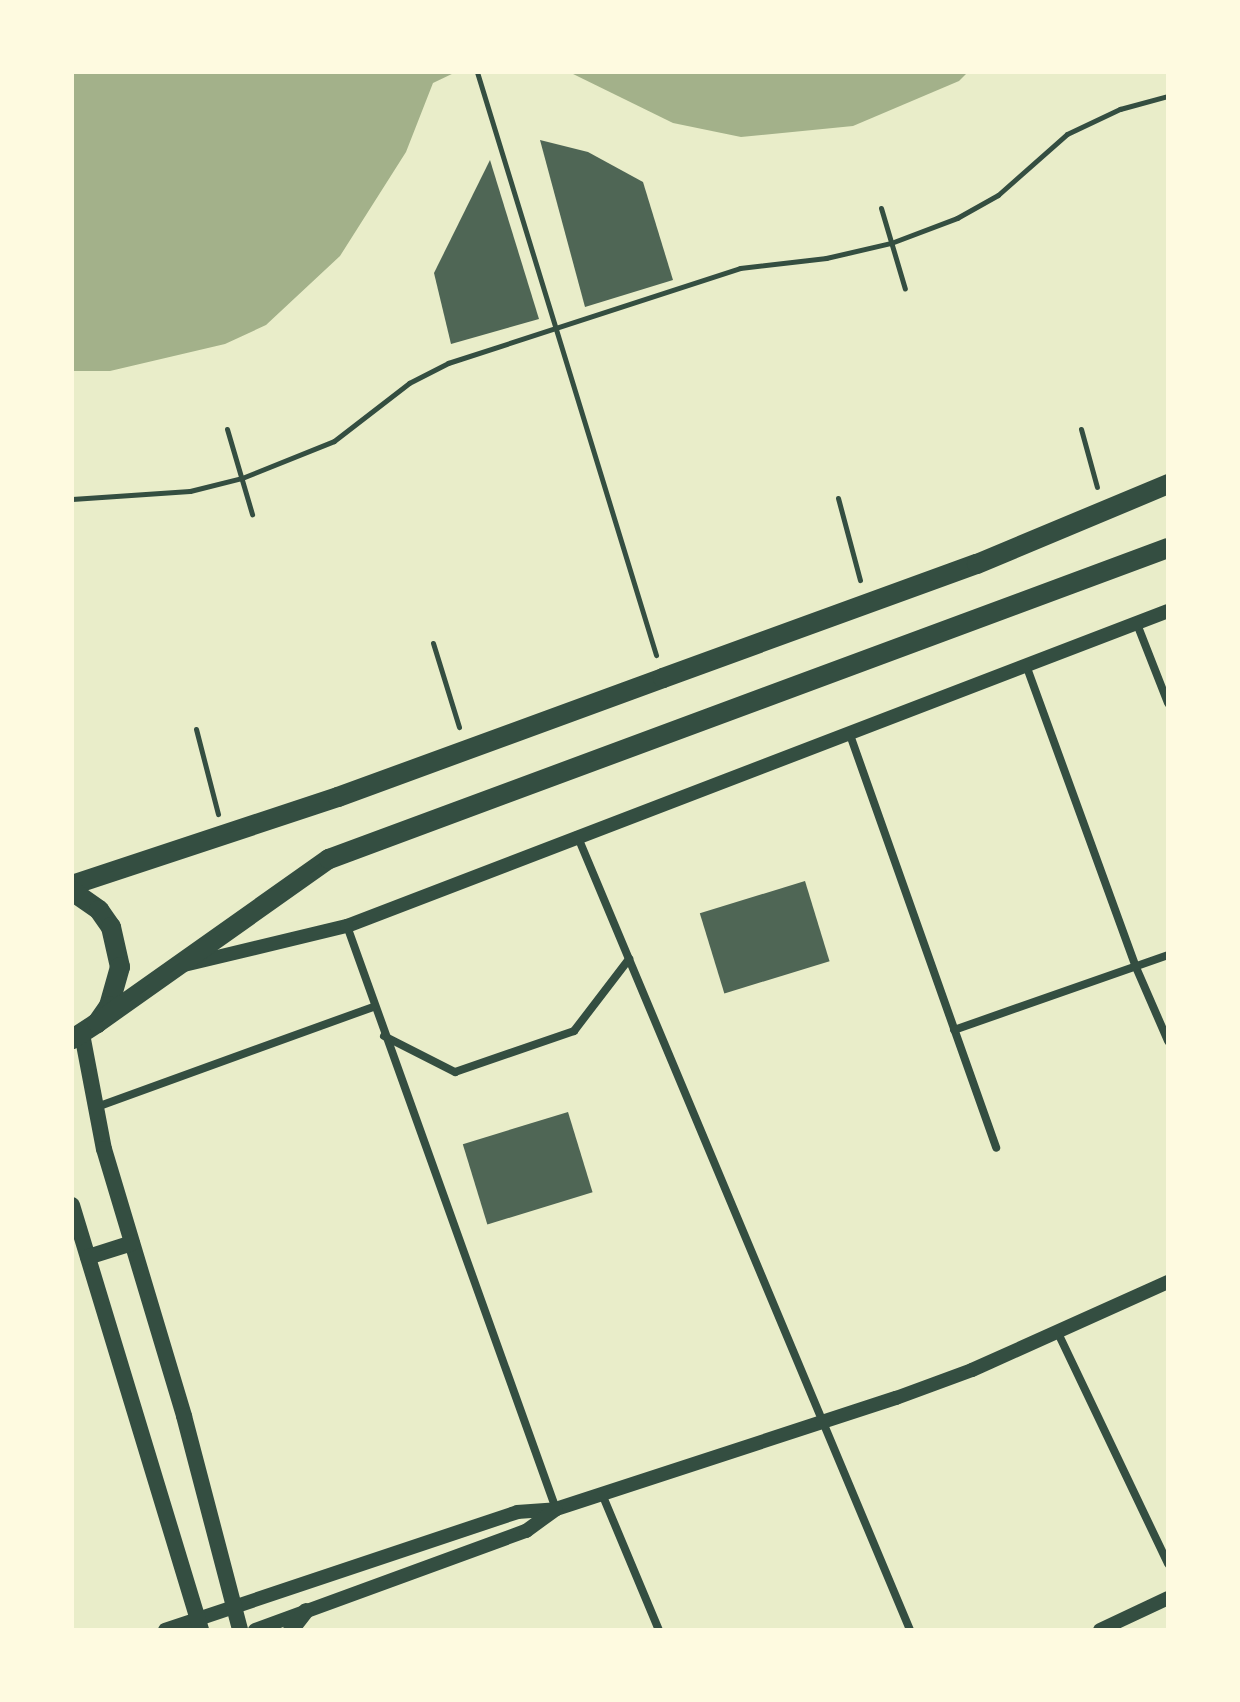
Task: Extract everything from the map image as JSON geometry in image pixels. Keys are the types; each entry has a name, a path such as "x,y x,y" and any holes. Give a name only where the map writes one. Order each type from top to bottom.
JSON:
{"main road":[{"path":"72,888 466,751 867,604 1168,484"},
{"path":"84,1032 164,970 329,859 1168,548"},
{"path":"72,888 99,910 118,946 117,987 84,1032 94,1108 240,1630"},
{"path":"72,1205 199,1624"},
{"path":"88,1257 132,1243"},
{"path":"291,1630 306,1611"}],"street":[{"path":"164,970 347,926 576,834 1168,611"},
{"path":"1137,624 1168,703"},
{"path":"1026,665 1135,965 1168,1041"},
{"path":"849,732 996,1148"},
{"path":"576,834 910,1630"},
{"path":"347,926 383,1035 556,1509"},
{"path":"954,1030 1168,955"},
{"path":"383,1035 455,1072 574,1031 629,959"},
{"path":"94,1108 373,1007"},
{"path":"165,1630 199,1624 233,1605 517,1512 556,1509 823,1422 972,1370 1168,1282"},
{"path":"1058,1333 1168,1564"},
{"path":"602,1494 659,1630"},
{"path":"255,1630 526,1531 556,1509"},
{"path":"1100,1630 1168,1598"}],"path":[{"path":"477,72 663,678"},
{"path":"72,499 190,491 242,478 334,441 409,383 448,363 740,268 891,243 957,218 998,195 1067,134 1120,109 1168,96"},
{"path":"881,208 905,289"},
{"path":"227,429 252,514"},
{"path":"1081,429 1104,511"},
{"path":"838,498 867,604"},
{"path":"433,643 466,751"},
{"path":"196,729 223,834"}],"shaded area":[{"path":"72,72 456,72 433,83 406,152 340,256 266,325 225,344 110,371 72,371"},
{"path":"569,72 968,72 959,81 853,126 741,137 673,123"}],"building":[{"path":"540,140 588,152 643,182 673,280 585,307"},
{"path":"490,160 539,319 451,344 434,273"},
{"path":"805,881 830,961 724,993 700,913"},
{"path":"568,1112 593,1192 487,1224 463,1144"}]}
